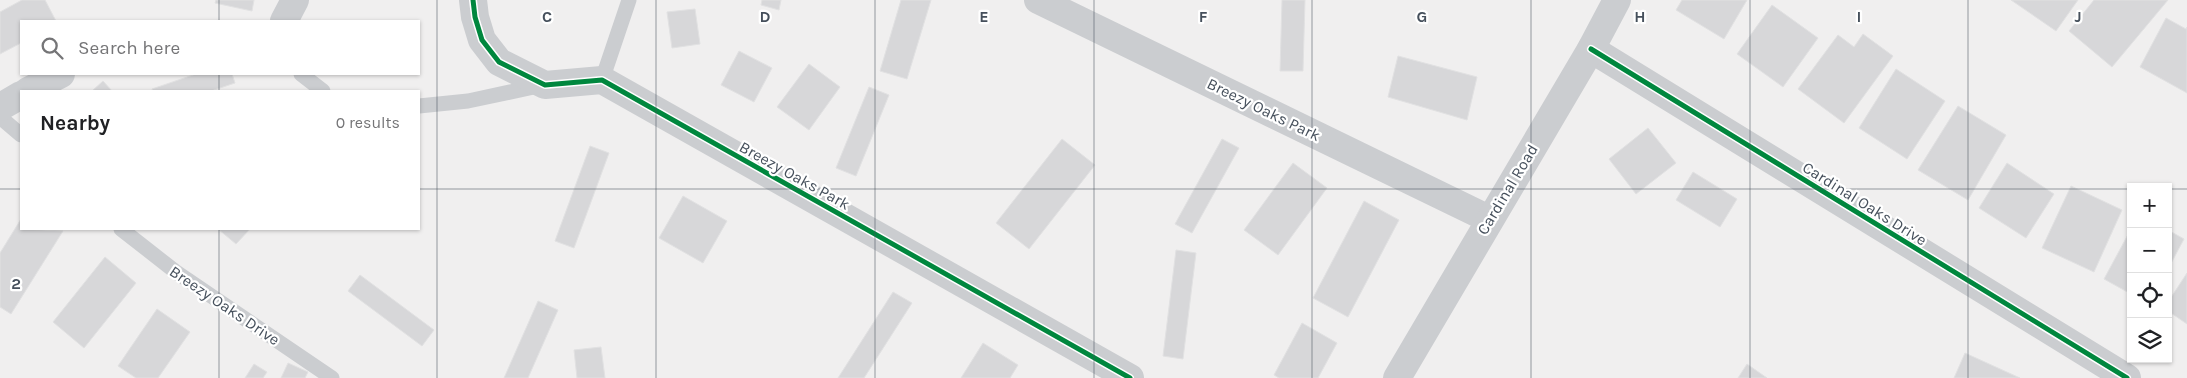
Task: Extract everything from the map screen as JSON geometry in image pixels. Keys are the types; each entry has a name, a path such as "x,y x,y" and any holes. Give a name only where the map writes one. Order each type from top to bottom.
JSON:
{"street":[{"path":"285,20 295,0"},
{"path":"473,0 475,17 482,40 499,62 544,85 602,80"},
{"name":"Breezy Oaks Park","path":"1038,0 1490,219"},
{"name":"Cardinal Road","path":"1398,378 1591,49 1617,0"},
{"name":"Cardinal Oaks Drive","path":"1591,49 2113,375"},
{"path":"30,90 59,75"},
{"name":"Breezy Oaks Park","path":"602,80 1130,378"},
{"path":"0,107 20,96"}],"lane":[{"path":"602,80 629,0"},
{"path":"302,75 322,90"},
{"path":"420,106 468,101 544,85"},
{"path":"0,117 20,133"},
{"name":"Breezy Oaks Drive","path":"122,230 176,272 332,378"}],"building":[{"path":"22,0 45,0 55,20 20,20 20,44 0,54 0,12"},
{"path":"216,0 254,0 252,11 215,3"},
{"path":"762,0 781,0 779,10 761,5"},
{"path":"901,0 931,0 907,79 880,71"},
{"path":"1282,0 1305,0 1303,71 1280,71"},
{"path":"1682,0 1747,0 1724,39 1676,10"},
{"path":"2011,0 2078,0 2056,31"},
{"path":"2094,0 2168,0 2112,67 2069,31"},
{"path":"1772,5 1818,38 1783,87 1737,54"},
{"path":"695,9 700,44 672,48 667,12"},
{"path":"2166,18 2186,29 2187,27 2187,93 2140,67"},
{"path":"1863,34 1893,56 1844,123 1798,89 1838,35 1854,47"},
{"path":"739,51 772,68 754,102 721,85"},
{"path":"1398,56 1477,77 1467,120 1388,97"},
{"path":"809,64 840,87 809,130 777,107"},
{"path":"1896,69 1945,101 1907,159 1859,128"},
{"path":"193,75 232,75 235,83 214,90 152,89"},
{"path":"103,81 111,90 93,90"},
{"path":"869,87 889,95 856,176 836,168"},
{"path":"1958,106 2006,135 1968,200 1918,170"},
{"path":"1648,128 1676,163 1636,194 1609,159"},
{"path":"1062,139 1095,165 1029,249 996,223"},
{"path":"1222,139 1239,148 1192,233 1175,224"},
{"path":"590,146 609,153 574,248 555,241"},
{"path":"1293,163 1327,188 1278,255 1244,230"},
{"path":"2007,163 2054,194 2026,238 1979,208"},
{"path":"1693,172 1737,199 1720,227 1676,200"},
{"path":"2071,186 2122,210 2094,272 2042,248"},
{"path":"683,196 727,221 703,263 659,238"},
{"path":"1364,201 1399,220 1348,317 1313,298"},
{"path":"20,221 20,230 63,231 11,314 0,307 0,253"},
{"path":"219,230 249,230 236,244"},
{"path":"2172,232 2184,239 2172,262"},
{"path":"2127,236 2127,292 2104,279"},
{"path":"1176,250 1196,253 1183,359 1163,356"},
{"path":"105,257 136,283 84,348 53,322"},
{"path":"2187,273 2187,324 2172,314 2172,296"},
{"path":"360,275 434,330 422,346 348,291"},
{"path":"893,292 912,303 864,378 838,378"},
{"path":"538,301 558,310 528,378 504,378"},
{"path":"157,309 190,332 158,378 136,378 118,366"},
{"path":"1302,323 1337,343 1318,378 1279,378 1274,375"},
{"path":"983,343 1018,365 1010,378 961,378"},
{"path":"601,347 605,378 577,378 574,350"},
{"path":"1965,353 2020,378 1954,378"},
{"path":"288,363 308,372 305,378 281,378"},
{"path":"254,364 267,372 263,378 245,378"},
{"path":"1747,364 1767,378 1738,378"}],"cycle path":[{"path":"473,0 475,17 482,40 499,62 545,85 602,80 1130,378"},
{"path":"1591,49 2127,378"}]}
